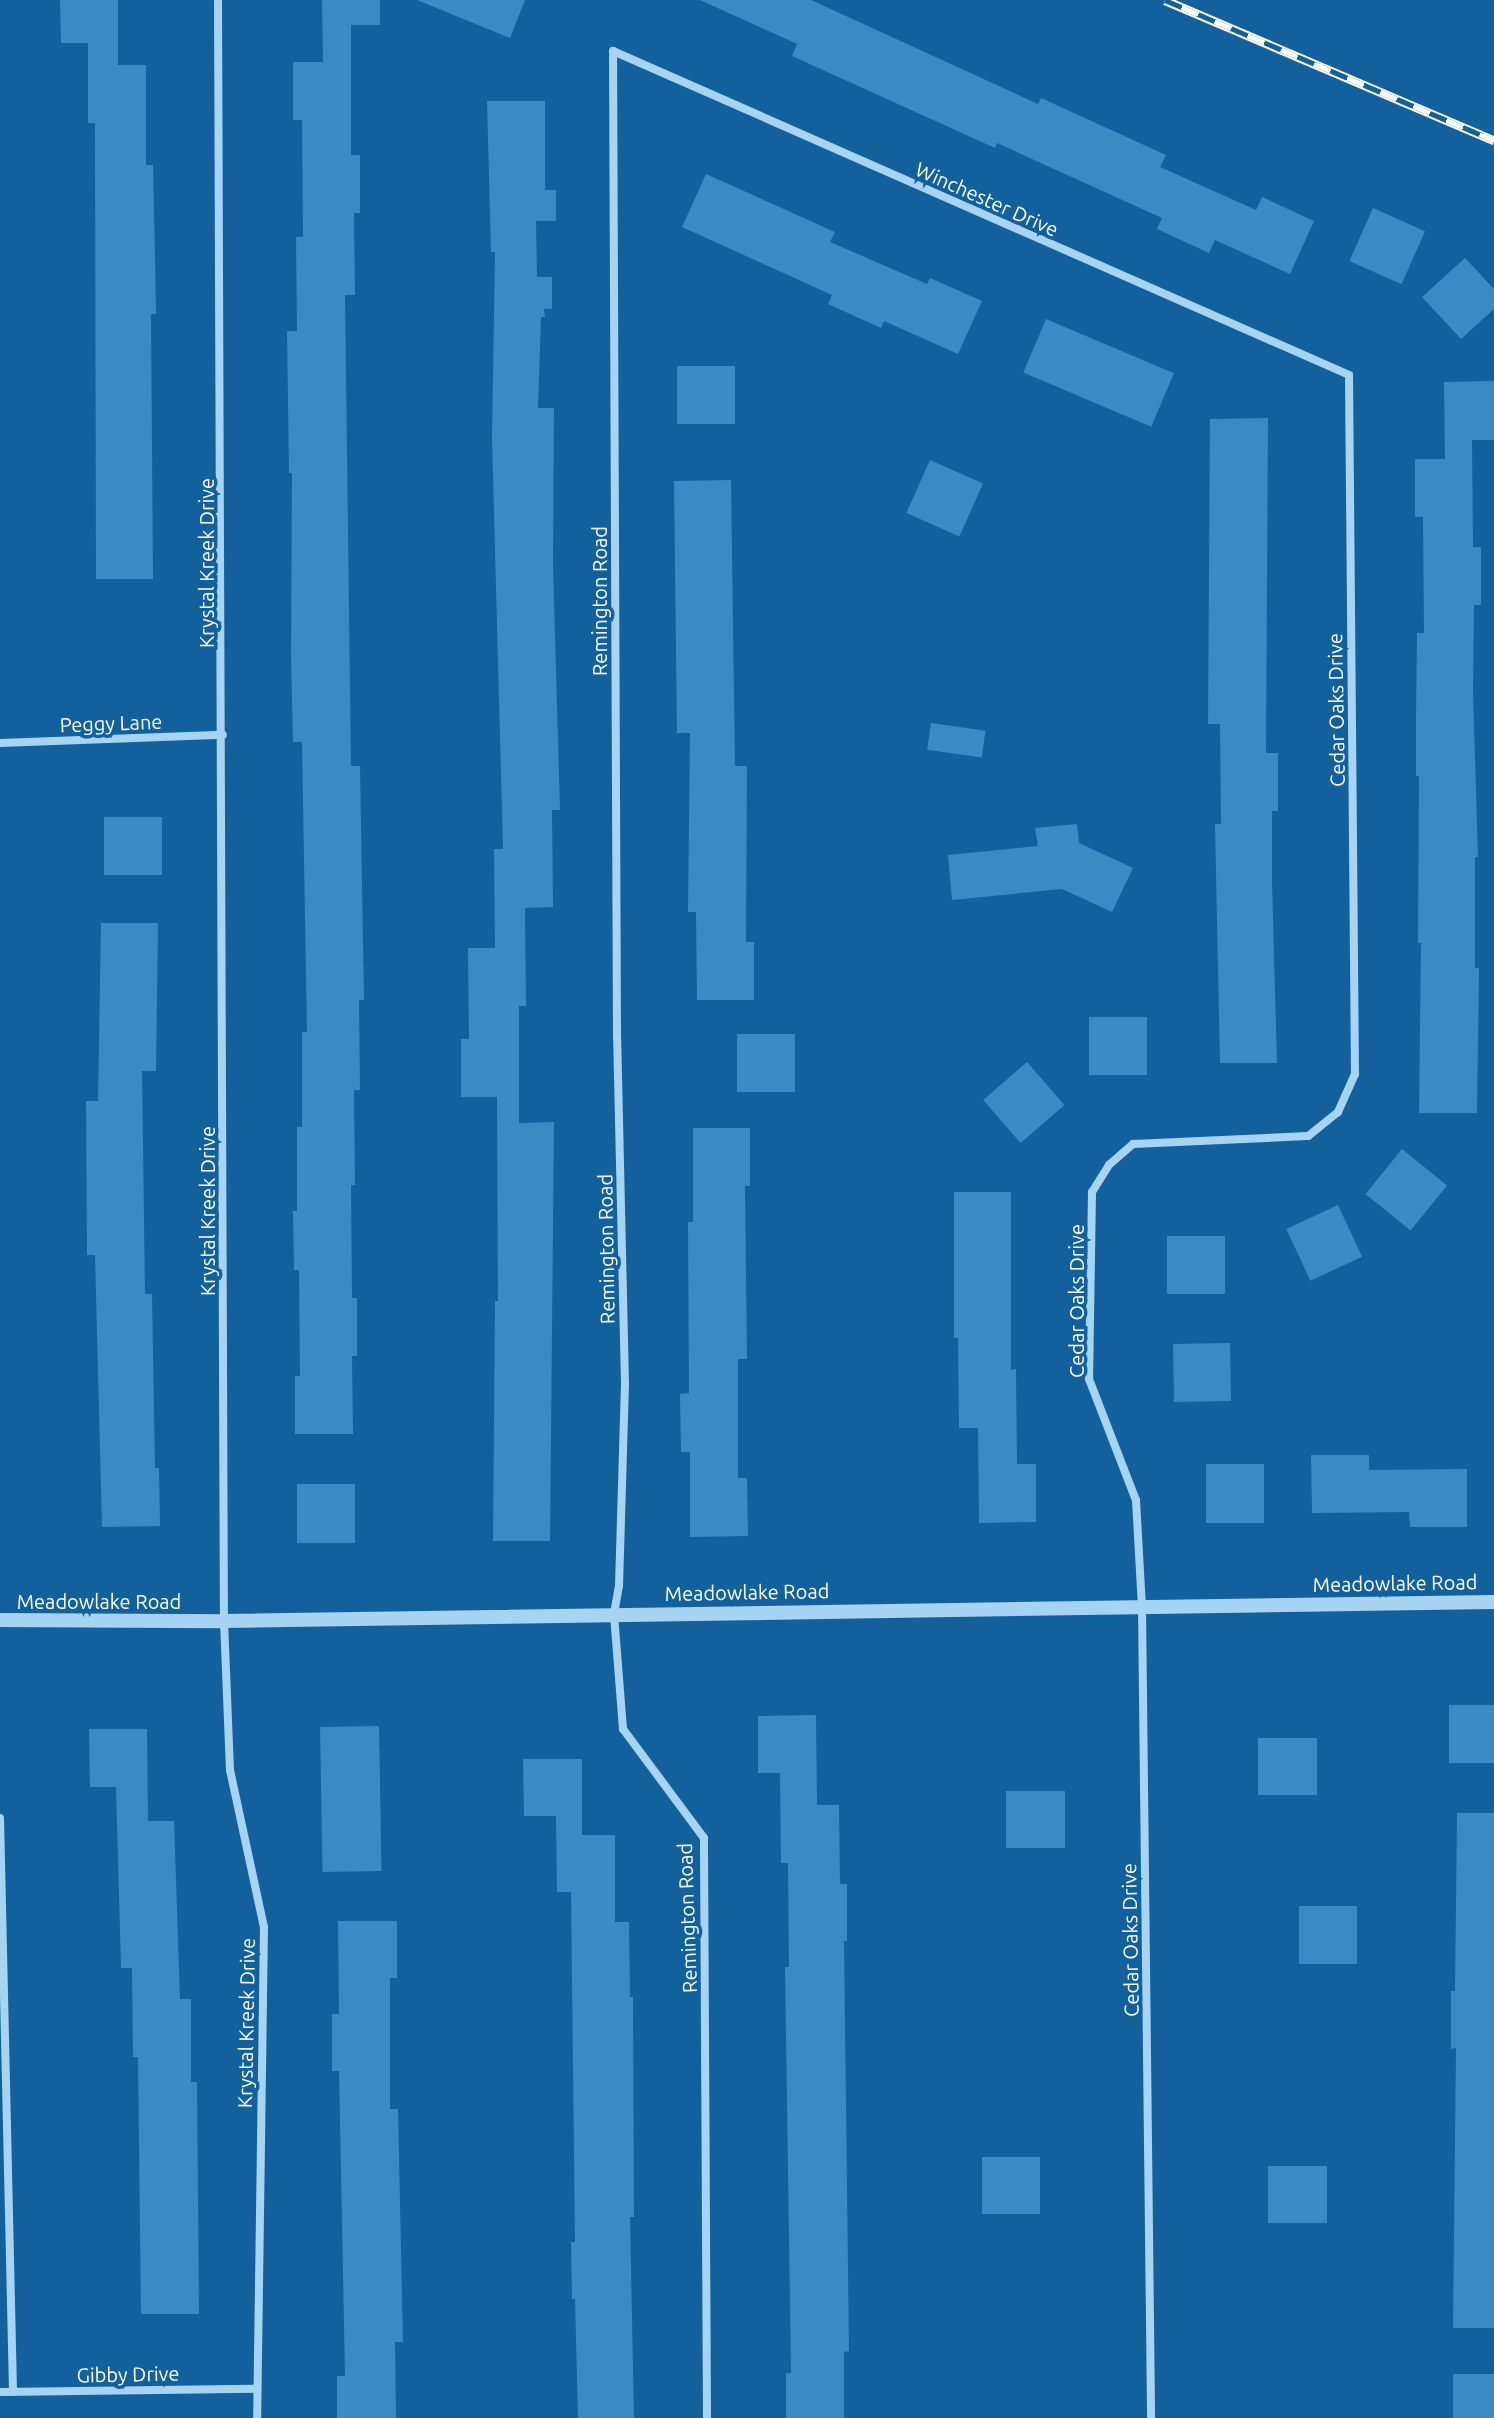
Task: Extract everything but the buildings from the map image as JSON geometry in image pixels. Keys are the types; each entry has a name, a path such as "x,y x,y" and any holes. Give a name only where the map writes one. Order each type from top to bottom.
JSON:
{"street":[{"name":"Krystal Kreek Drive","path":"218,0 224,1621 230,1770 264,1927 257,2418"},
{"name":"Winchester Drive","path":"613,51 1349,375"},
{"name":"Remington Road","path":"613,51 617,1038 625,1384 619,1586 614,1614 623,1729 704,1838 707,2418"},
{"name":"Cedar Oaks Drive","path":"1151,2418 1142,1606 1136,1500 1089,1379 1092,1192 1109,1165 1133,1144 1308,1136 1338,1112 1355,1074 1349,375"},
{"name":"Peggy Lane","path":"0,743 223,735"},
{"name":"Meadowlake Road","path":"0,1620 224,1621 1494,1602"},
{"path":"0,1818 13,2392"},
{"name":"Gibby Drive","path":"0,2392 256,2389"}],"railway":[{"path":"1165,0 1494,140"}]}
